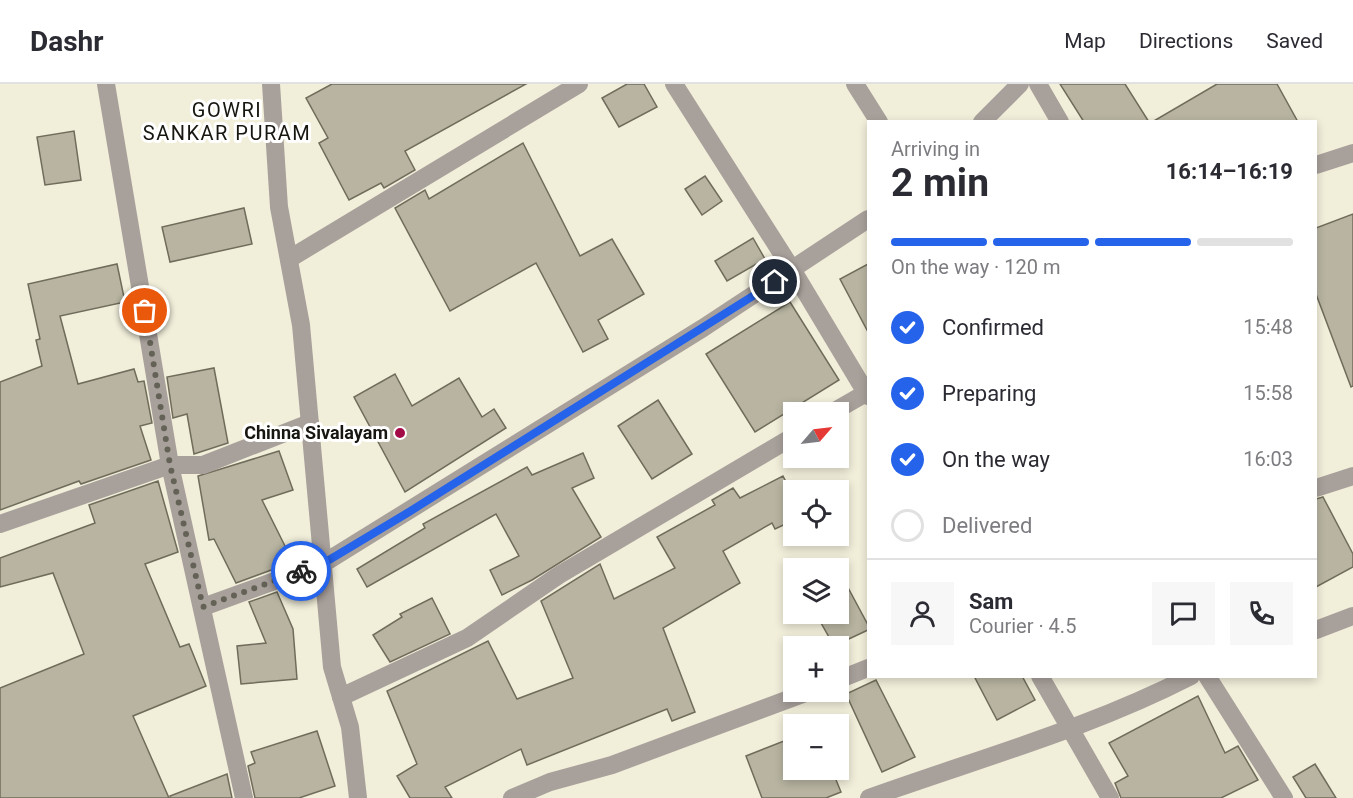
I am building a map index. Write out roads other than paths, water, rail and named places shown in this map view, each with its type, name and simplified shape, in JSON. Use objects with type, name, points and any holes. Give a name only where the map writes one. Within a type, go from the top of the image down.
[{"type":"street","points":[[106,84],[170,465],[244,798]]},
{"type":"street","points":[[271,84],[279,207],[301,325],[332,667],[350,727],[358,798]]},
{"type":"street","points":[[289,259],[579,84]]},
{"type":"street","points":[[674,84],[793,271],[867,395],[849,404]]},
{"type":"street","points":[[855,84],[878,120]]},
{"type":"street","points":[[984,120],[1020,84]]},
{"type":"street","points":[[1038,84],[1059,120]]},
{"type":"street","points":[[1317,165],[1353,153]]},
{"type":"street","points":[[203,607],[324,563],[793,271],[867,220]]},
{"type":"street","points":[[0,524],[170,465],[203,465],[310,423]]},
{"type":"street","points":[[341,697],[393,675],[466,638],[549,581],[783,443]]},
{"type":"street","points":[[1317,488],[1353,476]]},
{"type":"street","points":[[1317,630],[1353,616]]},
{"type":"street","points":[[849,676],[867,668]]},
{"type":"street","points":[[1041,678],[1110,798]]},
{"type":"street","points":[[869,798],[1070,728],[1152,696],[1187,678]]},
{"type":"street","points":[[1208,678],[1284,798]]},
{"type":"street","points":[[512,798],[550,782],[612,765],[783,701]]},
{"type":"place","name":"Chinna Sivalayam","points":[[400,433]]},
{"type":"district","name":"GOWRI SANKAR PURAM","points":[[227,122]]}]
